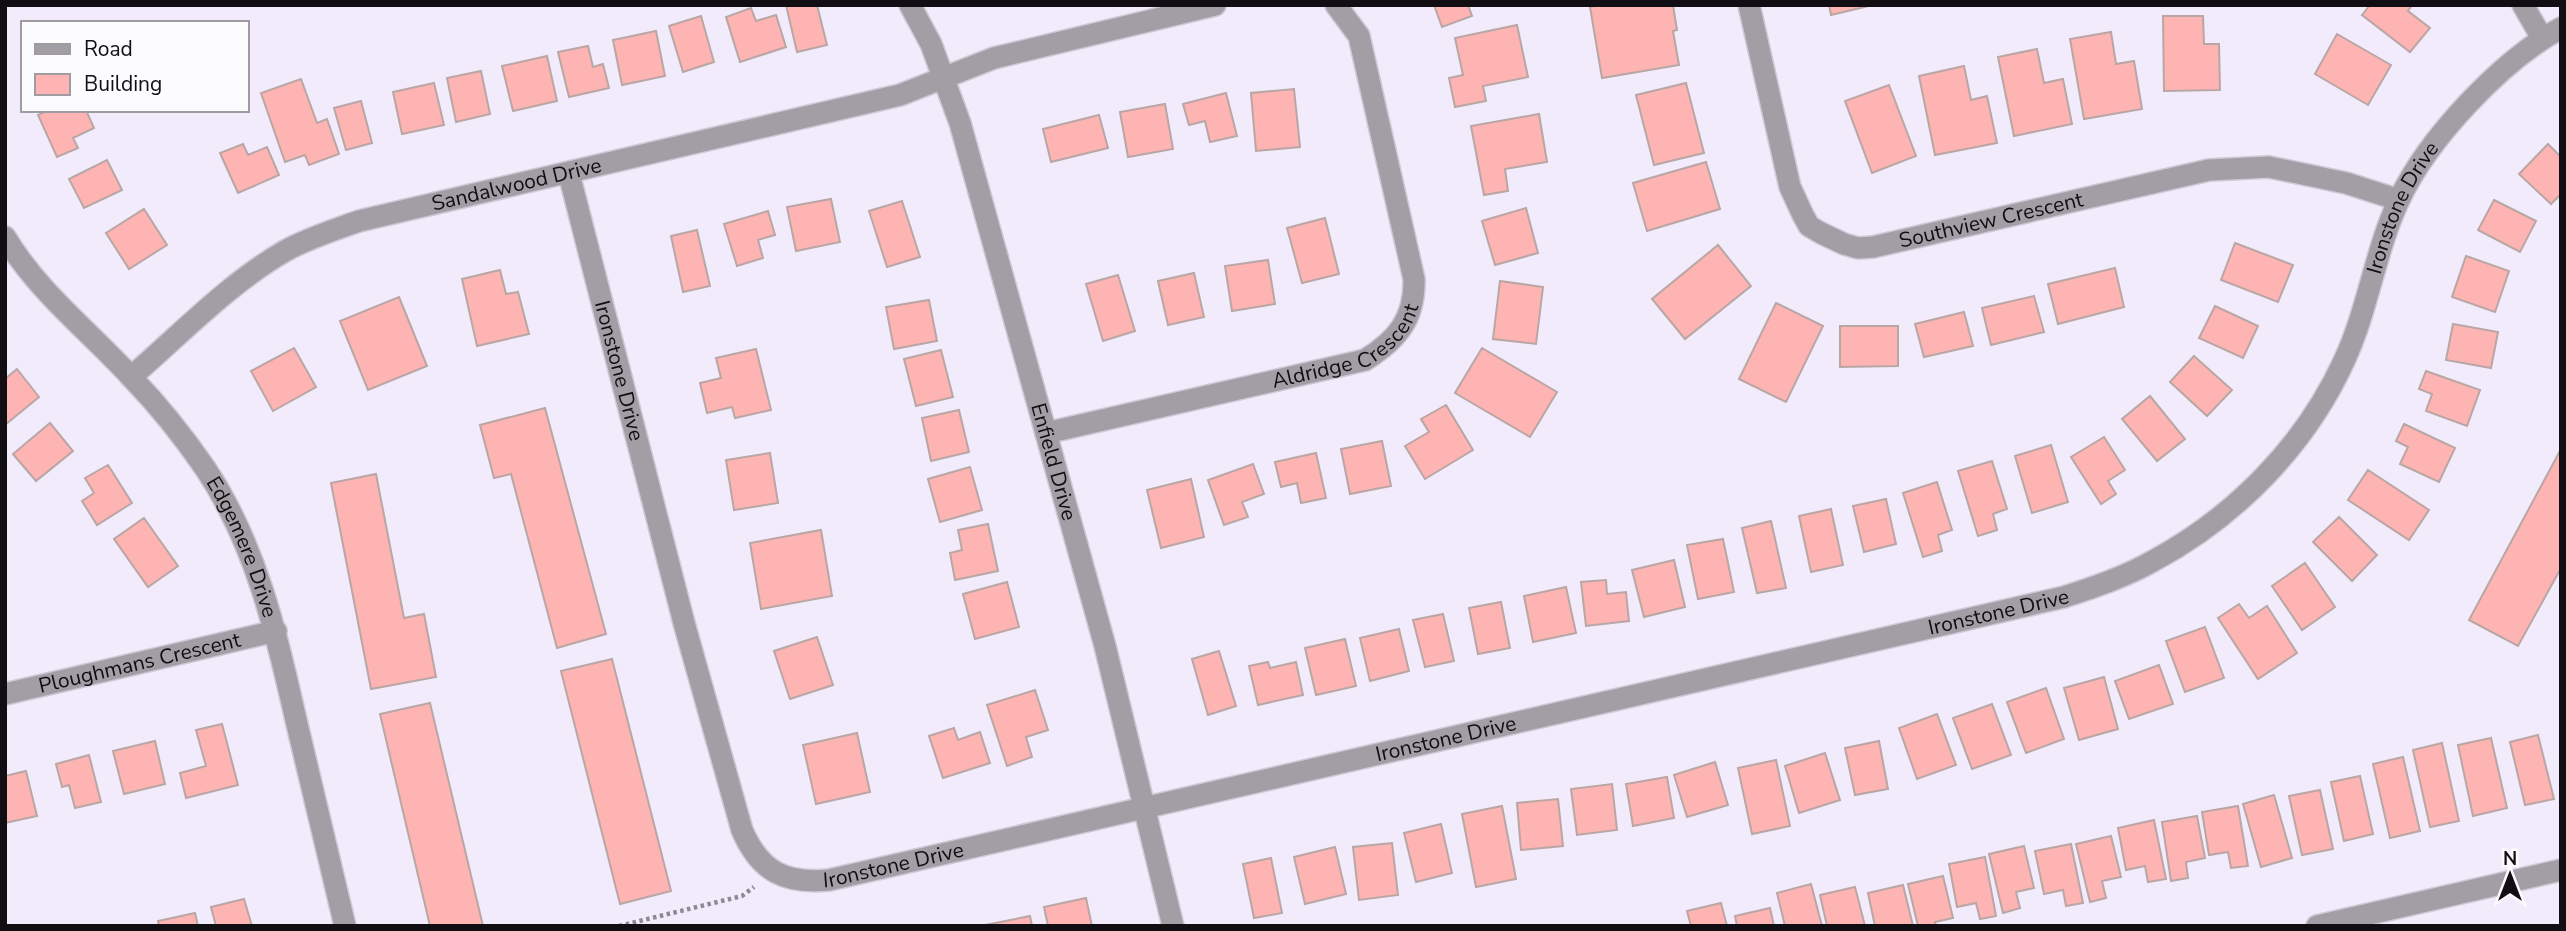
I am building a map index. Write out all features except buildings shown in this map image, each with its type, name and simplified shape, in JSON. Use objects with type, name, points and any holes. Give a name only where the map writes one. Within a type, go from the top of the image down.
[{"type":"street","name":"Enfield Drive","points":[[910,5],[927,35],[960,123],[1146,807],[1173,926]]},
{"type":"street","points":[[944,78],[994,58],[1215,5]]},
{"type":"street","name":"Aldridge Crescent","points":[[1046,433],[1365,359],[1384,348],[1400,331],[1415,298],[1414,279],[1359,36],[1336,5]]},
{"type":"street","name":"Southview Crescent","points":[[1749,5],[1790,187],[1809,226],[1844,244],[1873,247],[2181,175],[2234,168],[2269,167],[2399,200]]},
{"type":"street","points":[[2523,5],[2542,38]]},
{"type":"street","name":"Ironstone Drive","points":[[569,174],[684,623],[742,830],[750,849],[763,864],[783,877],[805,882],[829,880],[2064,597],[2153,562],[2236,505],[2298,438],[2325,398],[2345,359],[2399,200],[2438,139],[2492,79],[2542,38],[2561,28]]},
{"type":"street","name":"Sandalwood Drive","points":[[131,377],[224,294],[285,251],[318,235],[407,209],[569,174],[901,95],[944,78]]},
{"type":"street","name":"Edgemere Drive","points":[[5,237],[47,292],[131,377],[171,422],[224,498],[249,548],[276,631],[345,926]]},
{"type":"street","name":"Ploughmans Crescent","points":[[5,694],[276,631]]},
{"type":"street","points":[[2317,926],[2366,920],[2561,870]]},
{"type":"path","points":[[619,926],[742,896],[775,872]]}]
